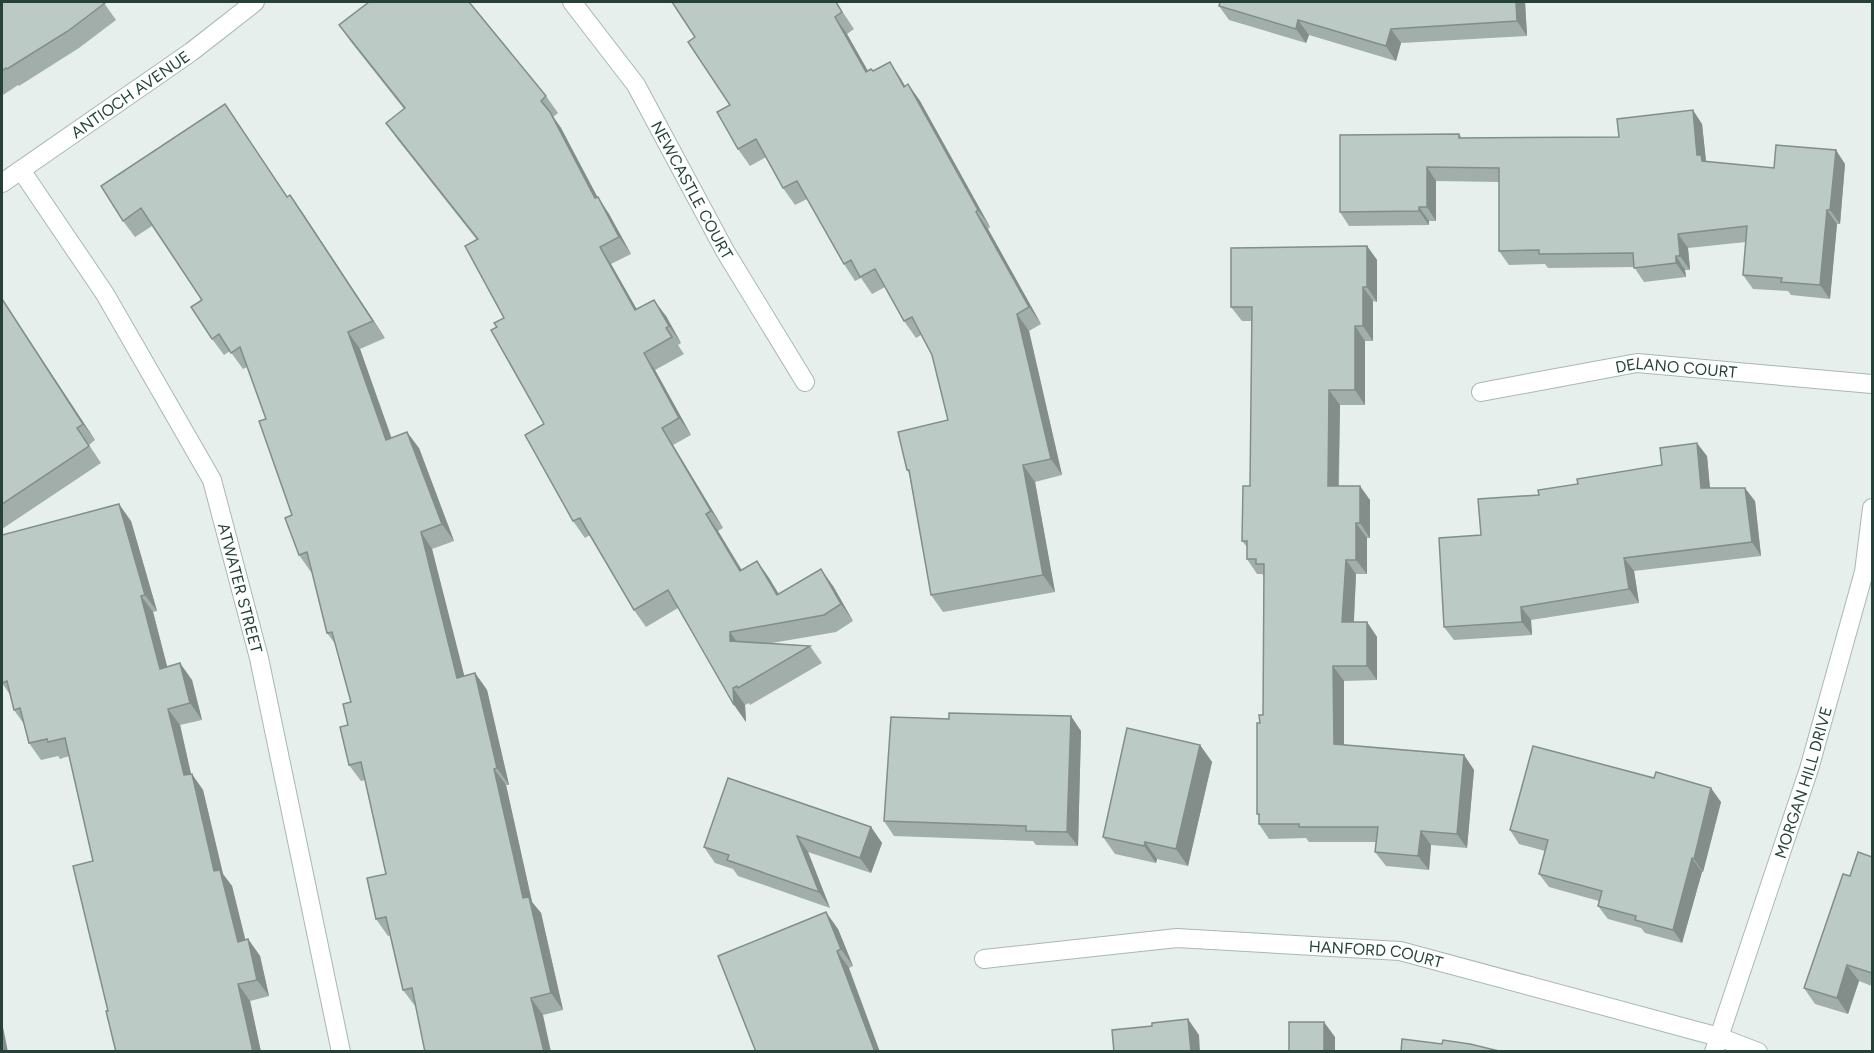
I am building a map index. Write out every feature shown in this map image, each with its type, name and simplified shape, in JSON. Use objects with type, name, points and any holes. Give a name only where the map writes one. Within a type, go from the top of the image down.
[{"type":"street","name":"ANTIOCH AVENUE","points":[[2,183],[191,52],[255,2]]},
{"type":"street","name":"NEWCASTLE COURT","points":[[572,2],[636,85],[725,252],[805,382]]},
{"type":"street","name":"ATWATER STREET","points":[[21,170],[105,294],[212,480],[259,658],[341,1052]]},
{"type":"street","name":"DELANO COURT","points":[[1481,392],[1637,363],[1872,384]]},
{"type":"street","name":"MORGAN HILL DRIVE","points":[[1716,1044],[1809,769],[1864,572],[1872,508]]},
{"type":"street","name":"HANFORD COURT","points":[[984,959],[1177,938],[1401,951],[1716,1044],[1758,1052]]},
{"type":"building","points":[[2,2],[105,3],[68,31],[2,71]]},
{"type":"building","points":[[369,2],[469,2],[546,96],[541,101],[550,112],[595,198],[598,197],[619,237],[600,247],[635,310],[654,300],[669,326],[666,328],[672,337],[644,353],[679,418],[662,428],[711,511],[706,514],[740,571],[757,561],[777,595],[821,569],[841,604],[824,615],[730,632],[730,641],[810,646],[738,688],[737,686],[733,688],[734,705],[668,590],[634,610],[580,518],[573,521],[525,435],[544,424],[491,330],[497,327],[494,323],[504,318],[465,246],[478,239],[386,123],[405,108],[339,25]]},
{"type":"building","points":[[672,2],[836,2],[842,12],[835,17],[866,72],[890,62],[904,87],[908,84],[1029,307],[1017,314],[1051,459],[1023,465],[1043,575],[931,595],[909,470],[907,470],[898,432],[948,420],[932,355],[912,317],[904,321],[875,269],[860,277],[851,260],[844,264],[797,181],[783,188],[756,139],[738,149],[717,112],[730,105],[688,42],[695,37]]},
{"type":"building","points":[[1220,2],[1516,2],[1517,21],[1391,29],[1386,46],[1298,20],[1296,29],[1219,6]]},
{"type":"building","points":[[225,104],[287,197],[290,195],[373,321],[348,332],[386,440],[407,432],[442,524],[421,532],[457,678],[475,673],[523,898],[529,897],[551,993],[531,998],[544,1052],[425,1052],[412,988],[403,990],[386,917],[376,919],[367,878],[386,874],[361,762],[349,765],[340,727],[348,725],[343,704],[351,702],[332,632],[327,633],[307,552],[299,555],[285,518],[292,515],[259,421],[266,419],[240,347],[231,353],[219,334],[212,339],[191,307],[202,300],[141,208],[123,221],[101,186]]},
{"type":"building","points":[[1693,110],[1697,155],[1701,155],[1702,161],[1774,168],[1776,145],[1836,150],[1830,210],[1827,210],[1820,285],[1781,282],[1782,278],[1743,275],[1747,226],[1678,234],[1680,256],[1676,256],[1676,263],[1634,268],[1633,253],[1539,254],[1539,250],[1499,251],[1499,168],[1427,167],[1427,207],[1419,207],[1419,211],[1340,212],[1340,135],[1459,134],[1459,138],[1619,137],[1617,119]]},
{"type":"building","points":[[1367,246],[1367,287],[1363,287],[1363,326],[1355,326],[1355,390],[1329,390],[1328,486],[1360,486],[1360,523],[1356,523],[1356,560],[1346,560],[1342,622],[1367,622],[1367,666],[1333,666],[1334,744],[1464,755],[1457,834],[1421,831],[1418,856],[1375,852],[1378,827],[1299,827],[1299,824],[1259,824],[1259,814],[1257,814],[1257,723],[1260,723],[1259,715],[1263,715],[1264,564],[1256,564],[1256,559],[1247,559],[1247,541],[1242,541],[1243,486],[1250,486],[1252,307],[1231,307],[1231,248]]},
{"type":"building","points":[[2,299],[83,424],[77,428],[89,446],[2,504]]},
{"type":"building","points":[[1697,443],[1701,488],[1745,488],[1752,542],[1624,558],[1629,589],[1521,607],[1522,622],[1444,627],[1439,538],[1481,535],[1478,499],[1539,495],[1538,490],[1578,484],[1577,479],[1662,465],[1660,448]]},
{"type":"building","points":[[119,504],[145,595],[141,596],[160,669],[180,663],[190,703],[168,709],[184,775],[192,774],[214,871],[220,870],[238,942],[248,939],[257,980],[238,984],[253,1052],[116,1052],[73,866],[93,861],[65,738],[29,743],[20,708],[14,710],[7,681],[2,683],[2,535]]},
{"type":"building","points":[[949,713],[1071,716],[1067,832],[1026,831],[1026,826],[884,821],[891,717],[949,719]]},
{"type":"building","points":[[1127,728],[1200,745],[1176,849],[1145,842],[1144,846],[1103,837]]},
{"type":"building","points":[[1533,746],[1654,778],[1656,772],[1711,788],[1694,859],[1692,858],[1673,930],[1635,920],[1636,916],[1598,906],[1602,891],[1539,874],[1548,840],[1510,830]]},
{"type":"building","points":[[728,778],[871,827],[860,858],[797,836],[819,892],[727,860],[729,855],[704,847]]},
{"type":"building","points":[[1858,852],[1872,857],[1872,973],[1847,965],[1837,998],[1804,988],[1843,874],[1850,876]]},
{"type":"building","points":[[826,912],[841,949],[837,951],[875,1052],[756,1052],[718,956]]},
{"type":"building","points":[[1188,1019],[1191,1052],[1114,1052],[1112,1030]]},
{"type":"building","points":[[1289,1022],[1324,1022],[1324,1052],[1289,1052]]},
{"type":"building","points":[[1402,1039],[1442,1044],[1443,1040],[1503,1052],[1401,1052]]}]
